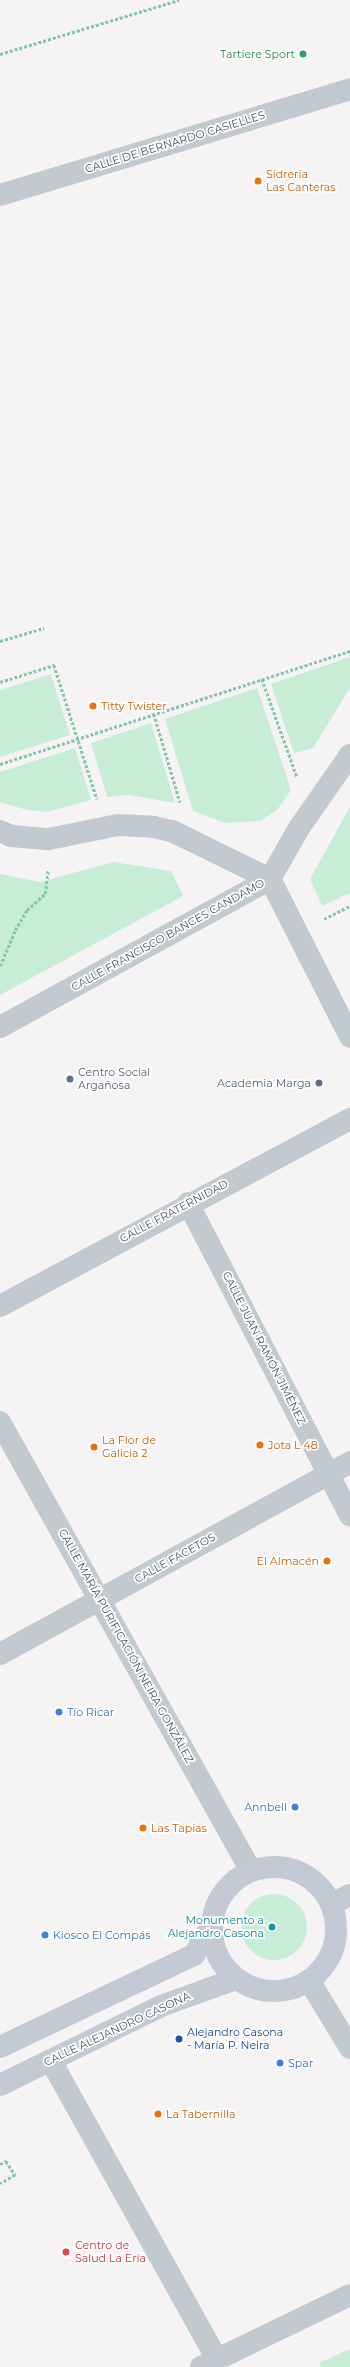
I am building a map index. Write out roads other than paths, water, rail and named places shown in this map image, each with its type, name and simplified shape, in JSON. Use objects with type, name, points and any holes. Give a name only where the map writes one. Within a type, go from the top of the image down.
[{"type":"main road","points":[[0,2048],[194,1955],[211,1926],[216,1905],[229,1886],[251,1871],[282,1867],[313,1880],[341,1900],[337,1930],[330,1958],[310,1982],[280,1992],[255,1989],[236,1979],[218,1957],[211,1926]]},
{"type":"main road","name":"CALLE ALEJANDRO CASONA","points":[[0,2085],[161,2006],[236,1979]]},
{"type":"street","name":"CALLE DE BERNARDO CASIELLES","points":[[0,195],[350,89]]},
{"type":"street","name":"CALLE FRANCISCO BANCES CANDAMO","points":[[0,1027],[270,880],[309,813],[350,755]]},
{"type":"street","points":[[0,831],[12,836],[49,839],[105,827],[153,827],[172,831],[270,880],[350,1037]]},
{"type":"street","name":"CALLE FRATERNIDAD","points":[[0,1306],[188,1203],[350,1119]]},
{"type":"street","name":"CALLE JUAN RAMÓN JIMÉNEZ","points":[[188,1203],[350,1516]]},
{"type":"street","name":"CALLE MARÍA PURIFICACIÓN NEIRA GONZÁLEZ","points":[[0,1422],[251,1871]]},
{"type":"street","name":"CALLE FACETOS","points":[[0,1654],[350,1462]]},
{"type":"street","points":[[310,1982],[350,2048]]},
{"type":"street","points":[[51,2060],[209,2363],[350,2295]]},
{"type":"place","name":"Tartiere Sport","points":[[303,54]]},
{"type":"place","name":"Sidrería Las Canteras","points":[[258,181]]},
{"type":"place","name":"Titty Twister","points":[[93,706]]},
{"type":"place","name":"Centro Social Argañosa","points":[[70,1079]]},
{"type":"place","name":"Academia Marga","points":[[319,1083]]},
{"type":"place","name":"Jota L 48","points":[[260,1445]]},
{"type":"place","name":"La Flor de Galicia 2","points":[[94,1447]]},
{"type":"place","name":"El Almacén","points":[[327,1561]]},
{"type":"place","name":"Tío Ricar","points":[[59,1712]]},
{"type":"place","name":"Annbell","points":[[295,1807]]},
{"type":"place","name":"Las Tapias","points":[[143,1828]]},
{"type":"place","name":"Monumento a Alejandro Casona","points":[[272,1927]]},
{"type":"place","name":"Kiosco El Compás","points":[[45,1935]]},
{"type":"place","name":"Alejandro Casona - María P. Neira","points":[[179,2039]]},
{"type":"place","name":"Spar","points":[[280,2063]]},
{"type":"place","name":"La Tabernilla","points":[[158,2114]]},
{"type":"place","name":"Centro de Salud La Ería","points":[[66,2252]]}]
